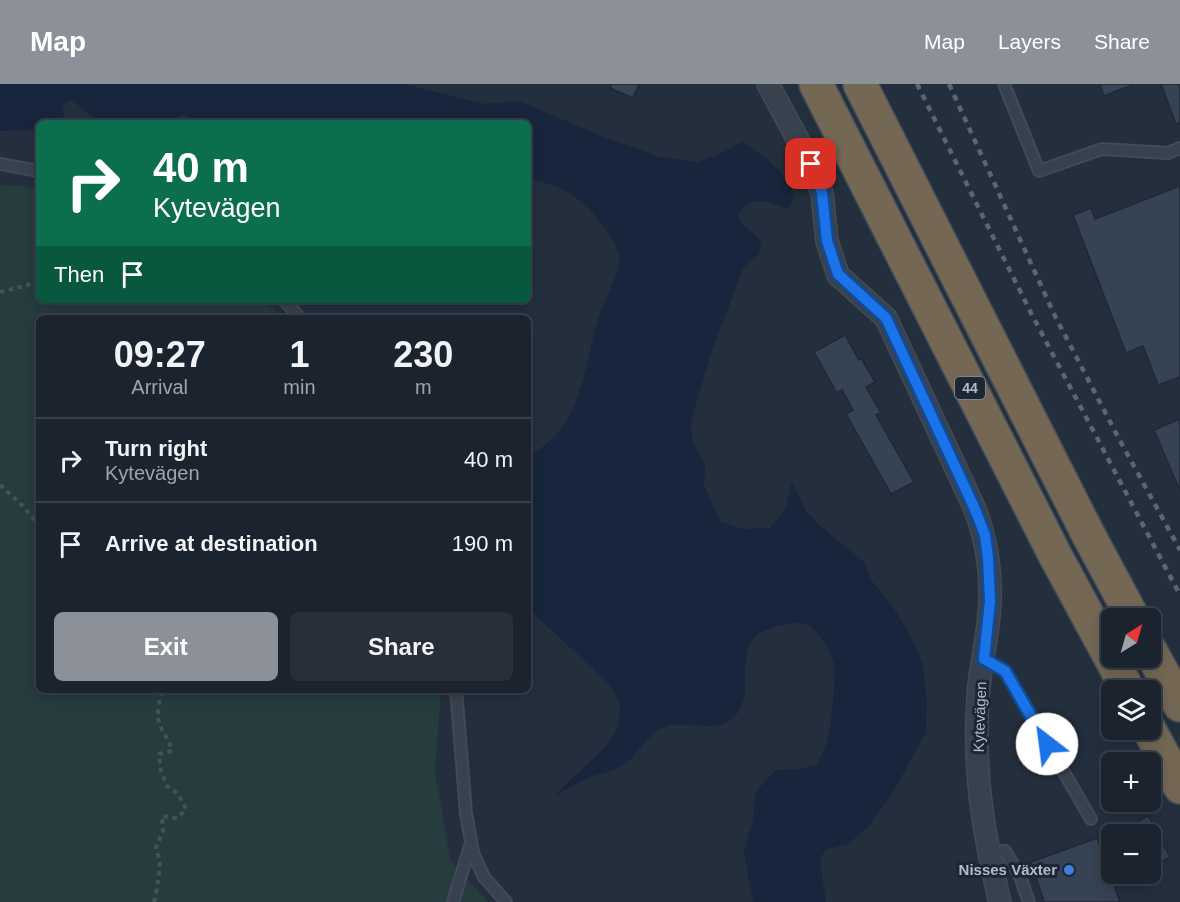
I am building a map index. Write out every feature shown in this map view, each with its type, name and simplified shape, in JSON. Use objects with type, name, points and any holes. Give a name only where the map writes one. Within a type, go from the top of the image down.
[{"type":"highway","name":"44","points":[[816,84],[1055,555],[1123,680]]},
{"type":"highway","name":"44","points":[[860,84],[1128,608]]},
{"type":"highway","points":[[1160,668],[1180,705]]},
{"type":"highway","points":[[1155,740],[1180,787]]},
{"type":"street","name":"Kytevägen","points":[[768,84],[815,173],[822,193],[827,241],[838,274],[886,318],[985,535],[990,601],[978,696],[979,801],[1000,902]]},
{"type":"lane","points":[[1004,84],[1039,171],[1102,149],[1168,153],[1180,148]]},
{"type":"lane","points":[[0,164],[36,170]]},
{"type":"lane","points":[[287,303],[297,315]]},
{"type":"lane","points":[[984,659],[1005,671],[1091,819]]},
{"type":"lane","points":[[456,693],[466,813],[473,853],[484,877],[507,902]]},
{"type":"lane","points":[[453,902],[471,843]]},
{"type":"lane","points":[[988,853],[1005,851],[1019,874],[1029,902]]},
{"type":"path","points":[[0,292],[28,285],[36,280]]},
{"type":"path","points":[[0,485],[22,505],[36,524]]},
{"type":"path","points":[[154,902],[160,863],[156,847],[163,832],[162,816],[177,818],[186,809],[178,794],[167,786],[161,771],[159,754],[172,751],[158,715],[160,693]]},
{"type":"green space","points":[[0,185],[36,189],[36,303],[267,303],[279,315],[36,315],[36,693],[441,693],[435,771],[450,860],[488,902],[0,902]]},
{"type":"water","points":[[0,84],[403,84],[485,104],[519,101],[604,137],[660,157],[697,162],[720,154],[742,141],[784,175],[793,191],[792,204],[788,209],[761,201],[749,203],[738,213],[740,222],[761,241],[759,254],[743,268],[711,353],[691,421],[692,442],[705,463],[704,485],[721,522],[742,529],[770,528],[785,509],[792,482],[806,511],[820,526],[864,562],[871,580],[893,607],[910,635],[922,663],[927,700],[926,732],[892,794],[868,827],[848,844],[825,850],[820,860],[826,902],[753,902],[744,852],[753,819],[756,791],[776,770],[799,769],[816,765],[826,744],[831,720],[835,666],[821,638],[805,624],[793,623],[778,626],[763,631],[754,638],[746,658],[743,700],[732,719],[725,723],[708,726],[682,724],[665,727],[652,735],[622,766],[588,778],[555,795],[608,744],[619,725],[620,703],[608,683],[531,611],[531,454],[548,443],[562,427],[573,409],[596,327],[617,273],[619,254],[611,238],[585,205],[561,189],[531,179],[531,120],[196,120],[183,115],[168,120],[97,120],[72,101],[63,104],[64,115],[60,120],[36,120],[36,130],[0,131]]},
{"type":"building","points":[[611,84],[639,84],[633,98],[610,88]]},
{"type":"building","points":[[1100,84],[1135,84],[1104,96]]},
{"type":"building","points":[[1161,84],[1180,84],[1180,123],[1176,124]]},
{"type":"building","points":[[1180,186],[1180,377],[1158,385],[1143,346],[1126,353],[1073,215],[1091,208],[1095,219]]},
{"type":"building","points":[[845,335],[875,382],[866,387],[881,413],[876,415],[914,482],[891,494],[846,414],[853,410],[842,390],[837,393],[814,352]]},
{"type":"building","points":[[1180,419],[1180,491],[1154,430]]},
{"type":"building","points":[[1148,816],[1152,824],[1133,824]]},
{"type":"building","points":[[1097,838],[1101,849],[1101,884],[1114,884],[1120,902],[1044,902],[1031,862]]},
{"type":"building","points":[[1161,840],[1170,857],[1161,862]]},
{"type":"railway","points":[[917,84],[1031,313],[1180,595]]},
{"type":"railway","points":[[949,84],[1055,316],[1180,550]]},
{"type":"place","name":"Nisses Växter","points":[[1069,870]]},
{"type":"route","points":[[811,164],[822,193],[827,241],[838,274],[886,318],[985,535],[990,601],[984,659],[1005,671],[1047,744]]}]
